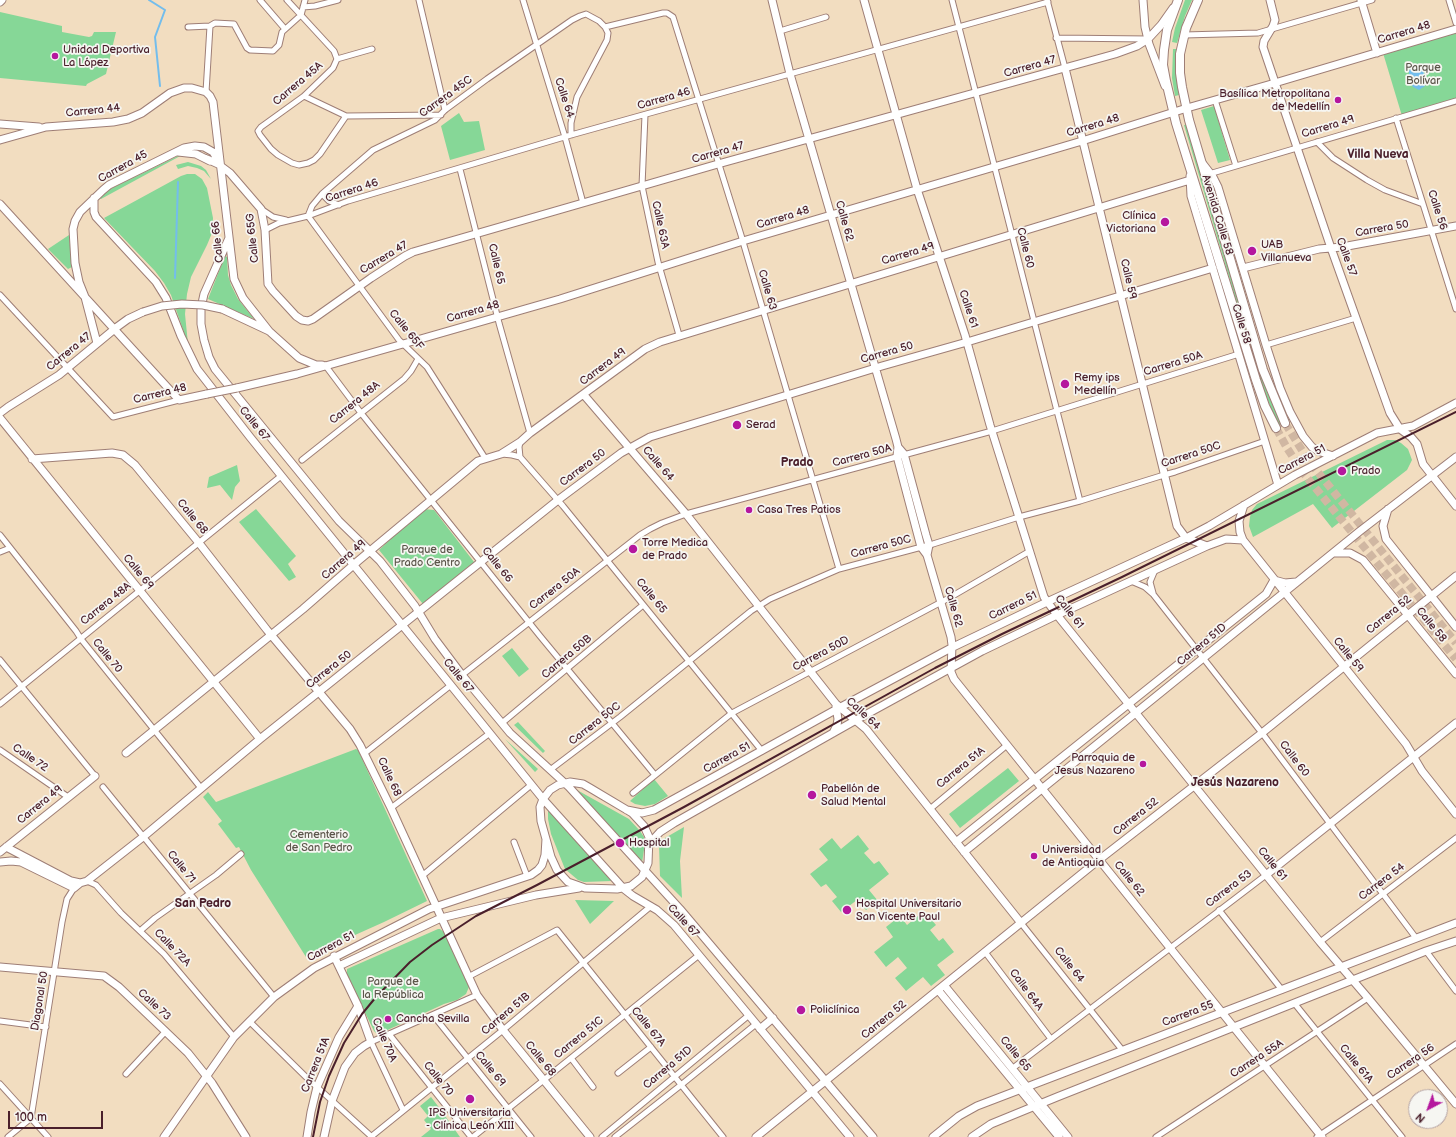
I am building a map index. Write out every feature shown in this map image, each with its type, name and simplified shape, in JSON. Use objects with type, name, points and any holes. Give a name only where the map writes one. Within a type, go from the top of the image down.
[{"type":"main road","name":"Calle 62","points":[[772,0],[790,74],[898,447],[897,456],[921,547],[927,555],[952,641],[951,672],[957,684],[1170,947],[1320,1136]]},
{"type":"main road","name":"Calle 61","points":[[864,0],[917,189],[967,342],[992,431],[1043,595],[1047,602],[1320,942],[1456,1104]]},
{"type":"main road","points":[[1143,0],[1148,39],[1170,102]]},
{"type":"main road","name":"Avenida Calle 58","points":[[1198,0],[1184,35],[1180,54],[1180,73],[1189,120],[1203,164],[1208,174],[1263,370],[1285,423]]},
{"type":"main road","name":"Calle 57","points":[[1270,0],[1275,20],[1264,41],[1263,47],[1331,248],[1390,413],[1400,429],[1411,437],[1417,444],[1423,464],[1456,506]]},
{"type":"main road","name":"Carrera 47","points":[[308,321],[405,256],[429,247],[718,164],[1114,54],[1137,46],[1148,39],[1162,25],[1177,2]]},
{"type":"main road","name":"Avenida Calle 58","points":[[1177,2],[1167,30],[1164,50],[1164,72],[1170,102],[1256,380],[1276,428]]},
{"type":"main road","points":[[1361,2],[1377,53]]},
{"type":"main road","name":"Carrera 48","points":[[179,400],[297,374],[497,317],[743,241],[1456,29]]},
{"type":"main road","name":"Calle 59","points":[[1065,68],[1177,526],[1186,538]]},
{"type":"main road","name":"Carrera 44","points":[[0,140],[46,128],[113,122],[128,118],[142,113],[176,90],[192,88],[206,92]]},
{"type":"main road","name":"Calle 66","points":[[206,92],[213,102],[232,274],[236,286],[247,303],[269,331]]},
{"type":"main road","points":[[0,124],[46,128]]},
{"type":"main road","points":[[208,148],[214,146],[218,140]]},
{"type":"main road","name":"Carrera 45","points":[[86,297],[77,272],[73,242],[73,229],[80,212],[109,185],[187,147],[195,146],[208,148]]},
{"type":"main road","points":[[208,148],[213,152],[221,165]]},
{"type":"main road","points":[[178,152],[188,152],[207,159],[214,165],[222,179]]},
{"type":"main road","name":"Calle 65G","points":[[207,159],[221,165],[261,209],[265,230],[268,284],[296,316],[302,320],[308,321]]},
{"type":"main road","name":"Calle 58","points":[[1190,168],[1192,196],[1278,485]]},
{"type":"main road","name":"Calle 58","points":[[1208,174],[1218,187],[1284,400],[1308,443],[1318,451],[1333,456]]},
{"type":"main road","name":"Carrera 49","points":[[126,752],[272,635],[478,461],[501,454],[520,442],[530,433],[645,349],[660,342],[762,310],[1190,180]]},
{"type":"main road","name":"Calle 67","points":[[94,198],[94,212],[96,217],[146,271],[161,290],[190,357],[201,376],[281,476],[543,799],[624,889],[651,906],[669,920],[850,1137]]},
{"type":"main road","points":[[0,204],[179,400]]},
{"type":"main road","name":"Carrera 50","points":[[1243,268],[1319,249],[1342,247],[1456,226]]},
{"type":"main road","name":"Calle 67","points":[[228,238],[209,283],[201,308],[201,324],[211,363],[339,522],[380,561],[419,612],[435,640],[502,723],[517,740],[564,783],[699,930],[873,1137]]},
{"type":"main road","name":"Carrera 50","points":[[74,888],[143,837],[260,739],[403,626],[558,500],[614,458],[650,437],[875,368],[1213,268]]},
{"type":"main road","points":[[86,297],[97,343]]},
{"type":"main road","name":"Carrera 47","points":[[0,413],[68,368],[128,319],[162,306],[182,304],[203,305],[222,310],[269,331]]},
{"type":"main road","points":[[269,331],[299,358],[311,363],[325,365]]},
{"type":"main road","points":[[292,353],[302,366],[297,374]]},
{"type":"main road","name":"Calle 64","points":[[584,395],[686,514],[838,707],[866,729],[1021,923]]},
{"type":"main road","name":"Carrera 51","points":[[627,810],[642,813],[654,810],[762,751],[838,707],[952,648],[1047,602],[1186,538],[1278,485],[1377,433],[1414,425],[1456,403]]},
{"type":"main road","name":"Calle 69","points":[[0,418],[260,739]]},
{"type":"main road","name":"Calle 62","points":[[898,447],[904,454],[929,545],[927,555]]},
{"type":"main road","name":"Calle 68","points":[[32,459],[112,453],[123,455],[135,465],[350,729],[365,753],[477,995],[503,1030],[590,1137]]},
{"type":"main road","name":"Carrera 51D","points":[[964,852],[1284,592],[1456,457]]},
{"type":"main road","name":"Calle 59","points":[[1244,505],[1239,521],[1240,532],[1243,540],[1406,744],[1422,772],[1456,814]]},
{"type":"main road","name":"Calle 58","points":[[1388,509],[1383,526],[1386,539],[1456,627]]},
{"type":"main road","points":[[1186,538],[1207,546]]},
{"type":"main road","points":[[650,844],[656,835],[668,826],[832,733],[951,668],[1057,614],[1207,546],[1226,539],[1243,540]]},
{"type":"main road","name":"Calle 58","points":[[1333,553],[1350,553],[1363,560],[1456,674]]},
{"type":"main road","name":"Carrera 52","points":[[756,1137],[1099,860],[1262,733],[1456,576]]},
{"type":"main road","points":[[1274,580],[1285,583],[1297,582]]},
{"type":"main road","name":"Carrera 51D","points":[[956,842],[1266,594],[1274,580]]},
{"type":"main road","points":[[832,733],[837,725],[838,707]]},
{"type":"main road","name":"Carrera 53","points":[[1266,875],[1456,723]]},
{"type":"main road","name":"Carrera 49","points":[[3,850],[95,776]]},
{"type":"main road","points":[[570,782],[583,784],[636,817],[648,833],[650,844],[648,863],[645,871],[637,882],[631,886],[624,889],[585,888],[572,884],[561,875],[554,863],[539,811],[543,799],[552,789],[564,783],[570,782]]},
{"type":"main road","name":"Carrera 51","points":[[164,1137],[234,1037],[274,997],[314,968],[334,956],[436,906],[534,873],[542,865],[545,855],[546,839]]},
{"type":"main road","name":"Calle 72A","points":[[3,850],[71,881],[83,882]]},
{"type":"main road","points":[[0,862],[21,862],[74,888]]},
{"type":"main road","name":"Carrera 51","points":[[339,966],[441,918],[536,895],[585,888]]},
{"type":"main road","name":"Carrera 55","points":[[933,1137],[971,1108],[1456,923]]},
{"type":"main road","points":[[972,1137],[991,1124],[1426,951],[1456,941]]},
{"type":"main road","name":"Calle 70A","points":[[334,956],[358,1006],[371,1042]]},
{"type":"main road","name":"Calle 73","points":[[0,967],[104,976],[119,987],[188,1053],[207,1076],[246,1137]]},
{"type":"main road","name":"Calle 65","points":[[941,988],[1013,1068],[1028,1087],[1059,1137]]},
{"type":"main road","name":"Calle 65","points":[[941,988],[1020,1089],[1038,1105],[1068,1137]]},
{"type":"main road","name":"Carrera 51A","points":[[307,1137],[317,1087],[336,1043],[358,1006]]},
{"type":"main road","points":[[758,1026],[773,1018]]},
{"type":"main road","points":[[324,1137],[332,1101],[342,1074],[350,1059],[359,1049],[371,1042]]},
{"type":"street","points":[[260,0],[286,29]]},
{"type":"street","points":[[286,0],[334,51],[337,59]]},
{"type":"street","points":[[188,27],[210,26],[216,23],[234,24],[246,47],[250,50],[273,51],[276,50],[282,32],[301,15],[306,0]]},
{"type":"street","points":[[303,7],[315,6],[338,0]]},
{"type":"street","points":[[419,0],[445,110]]},
{"type":"street","name":"Calle 64","points":[[523,0],[565,137],[583,203]]},
{"type":"street","name":"Calle 60","points":[[952,0],[1080,501]]},
{"type":"street","points":[[1184,35],[1251,34],[1270,30],[1372,0]]},
{"type":"street","points":[[1448,0],[1456,23]]},
{"type":"street","name":"Carrera 46","points":[[265,230],[279,223],[308,216],[339,205],[571,135],[1047,1]]},
{"type":"street","name":"Calle 59","points":[[1047,1],[1065,68]]},
{"type":"street","name":"Calle 63","points":[[605,27],[667,12],[672,17],[743,241],[839,569]]},
{"type":"street","name":"Carrera 45C","points":[[308,216],[312,206],[322,194],[373,150],[426,125],[536,45],[580,16],[586,14],[593,17],[605,27]]},
{"type":"street","points":[[780,31],[826,17]]},
{"type":"street","name":"Calle 66","points":[[206,92],[210,26]]},
{"type":"street","points":[[571,135],[571,123],[577,97],[607,40],[608,33],[605,27]]},
{"type":"street","name":"Carrera 47","points":[[1056,38],[1148,39]]},
{"type":"street","name":"Carrera 45A","points":[[346,116],[329,142],[314,160],[308,163],[292,163],[278,155],[271,149],[258,131],[261,126],[304,96],[333,68],[337,59],[372,49]]},
{"type":"street","points":[[304,96],[346,116],[441,115]]},
{"type":"street","points":[[1215,100],[1236,166]]},
{"type":"street","name":"Carrera 49","points":[[1208,174],[1456,101]]},
{"type":"street","name":"Calle 63A","points":[[645,115],[642,186],[659,267],[680,336]]},
{"type":"street","name":"Calle 56","points":[[1396,118],[1456,309]]},
{"type":"street","points":[[1317,142],[1333,158],[1367,180],[1404,198],[1423,204]]},
{"type":"street","name":"Calle 65","points":[[460,168],[497,317],[530,433]]},
{"type":"street","points":[[322,194],[329,201],[339,205]]},
{"type":"street","points":[[261,209],[273,217],[287,221]]},
{"type":"street","name":"Calle 65F","points":[[308,216],[403,344],[427,368],[485,458]]},
{"type":"street","points":[[0,294],[68,368]]},
{"type":"street","points":[[1266,345],[1356,318]]},
{"type":"street","name":"Carrera 50A","points":[[462,675],[650,529],[686,514],[992,431],[1239,354]]},
{"type":"street","name":"Carrera 48A","points":[[302,460],[408,375],[418,359]]},
{"type":"street","name":"Calle 66","points":[[325,365],[361,413],[529,623],[655,775]]},
{"type":"street","name":"Carrera 48","points":[[68,368],[114,417],[179,400]]},
{"type":"street","name":"Carrera 50C","points":[[550,770],[612,723],[759,605],[839,569],[929,545],[1019,517],[1080,501],[1164,474],[1175,472],[1265,441]]},
{"type":"street","points":[[501,454],[520,457],[520,442]]},
{"type":"street","name":"Calle 65","points":[[520,457],[558,500],[762,751]]},
{"type":"street","name":"Carrera 48A","points":[[0,704],[281,476]]},
{"type":"street","name":"Calle 70","points":[[0,535],[81,639],[201,788]]},
{"type":"street","points":[[0,552],[10,548]]},
{"type":"street","name":"Carrera 50D","points":[[633,793],[732,714],[941,602],[1030,551]]},
{"type":"street","points":[[1153,594],[1150,585],[1155,570]]},
{"type":"street","name":"Calle 60","points":[[1131,581],[1145,587],[1153,594],[1262,733],[1416,938]]},
{"type":"street","name":"Carrera 50B","points":[[502,723],[643,605]]},
{"type":"street","points":[[0,660],[95,776]]},
{"type":"street","points":[[365,753],[451,685]]},
{"type":"street","points":[[391,808],[490,733]]},
{"type":"street","name":"Carrera 51A","points":[[930,809],[1007,745]]},
{"type":"street","name":"Calle 72","points":[[0,750],[68,797]]},
{"type":"street","points":[[422,876],[532,785]]},
{"type":"street","name":"Calle 71","points":[[103,787],[274,997]]},
{"type":"street","name":"Carrera 54","points":[[1320,942],[1456,838]]},
{"type":"street","points":[[514,842],[527,876]]},
{"type":"street","points":[[140,931],[241,854]]},
{"type":"street","name":"Carrera 53","points":[[1013,1068],[1266,875]]},
{"type":"street","name":"Calle 72A","points":[[83,882],[96,886],[164,954],[234,1037]]},
{"type":"street","name":"Diagonal 50","points":[[31,1118],[62,922],[66,903],[74,888]]},
{"type":"street","name":"Carrera 51B","points":[[372,1137],[651,906]]},
{"type":"street","points":[[1219,910],[1282,990]]},
{"type":"street","name":"Calle 64","points":[[1021,923],[1123,1051]]},
{"type":"street","name":"Calle 67A","points":[[468,977],[557,930],[723,1137]]},
{"type":"street","points":[[1426,951],[1456,991]]},
{"type":"street","name":"Calle 64A","points":[[985,952],[1051,1039]]},
{"type":"street","name":"Carrera 51C","points":[[472,1137],[699,955]]},
{"type":"street","points":[[371,1042],[477,995]]},
{"type":"street","name":"Carrera 55A","points":[[1156,1137],[1368,998]]},
{"type":"street","name":"Calle 61A","points":[[1295,1004],[1402,1137]]},
{"type":"street","name":"Calle 69","points":[[433,1015],[531,1137]]},
{"type":"street","name":"Carrera 51D","points":[[602,1137],[749,1015]]},
{"type":"street","points":[[0,1021],[46,1028]]},
{"type":"street","points":[[250,1021],[317,1087],[372,1137]]},
{"type":"street","name":"Carrera 51D","points":[[615,1137],[758,1026]]},
{"type":"street","points":[[126,1074],[166,1031]]},
{"type":"street","name":"Calle 70","points":[[389,1034],[472,1137]]},
{"type":"street","name":"Calle 70A","points":[[371,1042],[404,1110]]},
{"type":"street","name":"Carrera 56","points":[[1320,1136],[1456,1044]]},
{"type":"street","points":[[618,1073],[651,1047]]},
{"type":"street","points":[[571,1058],[594,1086]]},
{"type":"street","points":[[0,1084],[48,1137]]},
{"type":"street","points":[[8,1137],[31,1118]]},
{"type":"green space","points":[[1185,0],[1192,0],[1185,16],[1177,43],[1172,42],[1175,28]]},
{"type":"green space","name":"Unidad Deportiva La López","points":[[0,12],[62,26],[62,32],[89,37],[92,36],[94,32],[116,32],[106,74],[87,84],[86,86],[0,78]]},
{"type":"green space","name":"Parque Bolívar","points":[[1456,31],[1456,100],[1402,116],[1383,53]]},
{"type":"green space","points":[[1173,49],[1177,49],[1175,62],[1179,95],[1175,96],[1172,78]]},
{"type":"green space","points":[[1214,106],[1230,160],[1218,163],[1201,110]]},
{"type":"green space","points":[[459,113],[464,122],[479,121],[485,150],[450,160],[441,126]]},
{"type":"green space","points":[[1189,124],[1262,376],[1267,392],[1281,424],[1278,426],[1259,378],[1184,125]]},
{"type":"green space","points":[[182,155],[101,199],[100,198],[106,191]]},
{"type":"green space","points":[[188,162],[201,166],[206,170],[211,179],[204,171],[197,168],[188,166],[178,169],[176,165]]},
{"type":"green space","points":[[187,174],[195,174],[202,179],[207,188],[213,218],[212,233],[191,277],[187,294],[185,314],[188,344],[171,295],[164,283],[155,271],[104,218]]},
{"type":"green space","points":[[69,235],[72,267],[68,269],[48,249]]},
{"type":"green space","points":[[225,256],[227,257],[228,275],[231,285],[238,299],[254,319],[208,299]]},
{"type":"green space","points":[[1387,440],[1395,440],[1408,449],[1412,460],[1407,470],[1332,528],[1313,504],[1253,537],[1249,526],[1250,517],[1252,510],[1257,504]]},
{"type":"green space","points":[[237,465],[240,481],[235,487],[232,500],[220,485],[207,488],[209,477]]},
{"type":"green space","points":[[256,509],[296,556],[288,564],[296,577],[289,581],[239,522]]},
{"type":"green space","name":"Parque de Prado Centro","points":[[423,509],[434,510],[474,562],[423,604],[379,550]]},
{"type":"green space","points":[[512,648],[529,669],[519,677],[502,656]]},
{"type":"green space","points":[[518,722],[545,751],[543,753],[514,725]]},
{"type":"green space","points":[[505,739],[538,769],[535,772]]},
{"type":"green space","name":"Cementerio de San Pedro","points":[[356,749],[358,750],[427,901],[306,957],[251,870],[239,847],[236,848],[218,824],[222,821],[203,797],[208,792],[216,802]]},
{"type":"green space","points":[[1008,768],[1019,781],[960,828],[949,814]]},
{"type":"green space","points":[[654,779],[668,796],[655,804],[645,806],[635,804],[630,801]]},
{"type":"green space","points":[[577,790],[629,819],[640,831],[644,837],[645,843],[642,863]]},
{"type":"green space","points":[[548,810],[612,881],[584,882],[578,880],[565,869],[551,834]]},
{"type":"green space","points":[[684,827],[680,861],[682,898],[660,876],[659,845],[665,838]]},
{"type":"green space","points":[[858,835],[869,849],[864,853],[874,864],[879,861],[889,874],[869,890],[878,901],[866,910],[857,900],[841,912],[832,901],[837,897],[826,884],[821,887],[810,874],[828,860],[819,849],[832,838],[841,849]]},
{"type":"green space","points":[[575,900],[614,901],[590,924]]},
{"type":"green space","points":[[924,911],[936,925],[930,930],[939,941],[943,938],[954,952],[937,965],[945,975],[931,986],[923,977],[906,991],[895,978],[907,968],[898,957],[886,967],[874,952],[893,937],[886,927],[900,916],[907,925]]},
{"type":"green space","name":"Parque de la República","points":[[438,929],[445,933],[469,987],[466,994],[457,1000],[444,1004],[381,1033],[376,1033],[347,976],[347,969]]},
{"type":"green space","points":[[431,1097],[460,1137],[421,1137],[431,1129],[424,1120],[428,1116],[420,1106]]},
{"type":"water","points":[[1413,66],[1420,67],[1423,70],[1425,77],[1425,86],[1419,90],[1413,87],[1409,80],[1409,71]]},
{"type":"waterway","points":[[149,0],[165,10],[155,37],[160,86]]},
{"type":"waterway","points":[[175,278],[178,182]]},
{"type":"tunnel","points":[[1285,423],[1308,460],[1456,643]]},
{"type":"tunnel","points":[[1276,428],[1304,474],[1456,659]]},
{"type":"railway","points":[[313,1137],[320,1102],[329,1076],[344,1043],[362,1014],[376,997],[410,962],[432,945],[476,916],[684,807],[935,668],[1456,412]]},
{"type":"place","name":"Unidad Deportiva La López","points":[[55,56]]},
{"type":"place","name":"Basílica Metropolitana de Medellín","points":[[1338,100]]},
{"type":"place","name":"Clínica Victoriana","points":[[1165,222]]},
{"type":"place","name":"UAB Villanueva","points":[[1252,251]]},
{"type":"place","name":"Remy ips Medellín","points":[[1065,384]]},
{"type":"place","name":"Serad","points":[[737,425]]},
{"type":"place","name":"Prado","points":[[1342,471]]},
{"type":"place","name":"Casa Tres Patios","points":[[749,510]]},
{"type":"place","name":"Torre Medica de Prado","points":[[633,549]]},
{"type":"place","name":"Parroquia de Jesus Nazareno","points":[[1143,764]]},
{"type":"place","name":"Pabellón de Salud Mental","points":[[812,795]]},
{"type":"place","name":"Hospital","points":[[620,843]]},
{"type":"place","name":"Universidad de Antioquia","points":[[1034,856]]},
{"type":"place","name":"Hospital Universitario San Vicente Paul","points":[[847,910]]},
{"type":"place","name":"Policlínica","points":[[801,1010]]},
{"type":"place","name":"Cancha Sevilla","points":[[388,1019]]},
{"type":"place","name":"IPS Universitaria - Clínica León XIII","points":[[470,1099]]},
{"type":"district","name":"Villa Nueva","points":[[1378,155]]},
{"type":"district","name":"Prado","points":[[797,463]]},
{"type":"district","name":"Jesús Nazareno","points":[[1235,783]]},
{"type":"district","name":"San Pedro","points":[[203,904]]}]
